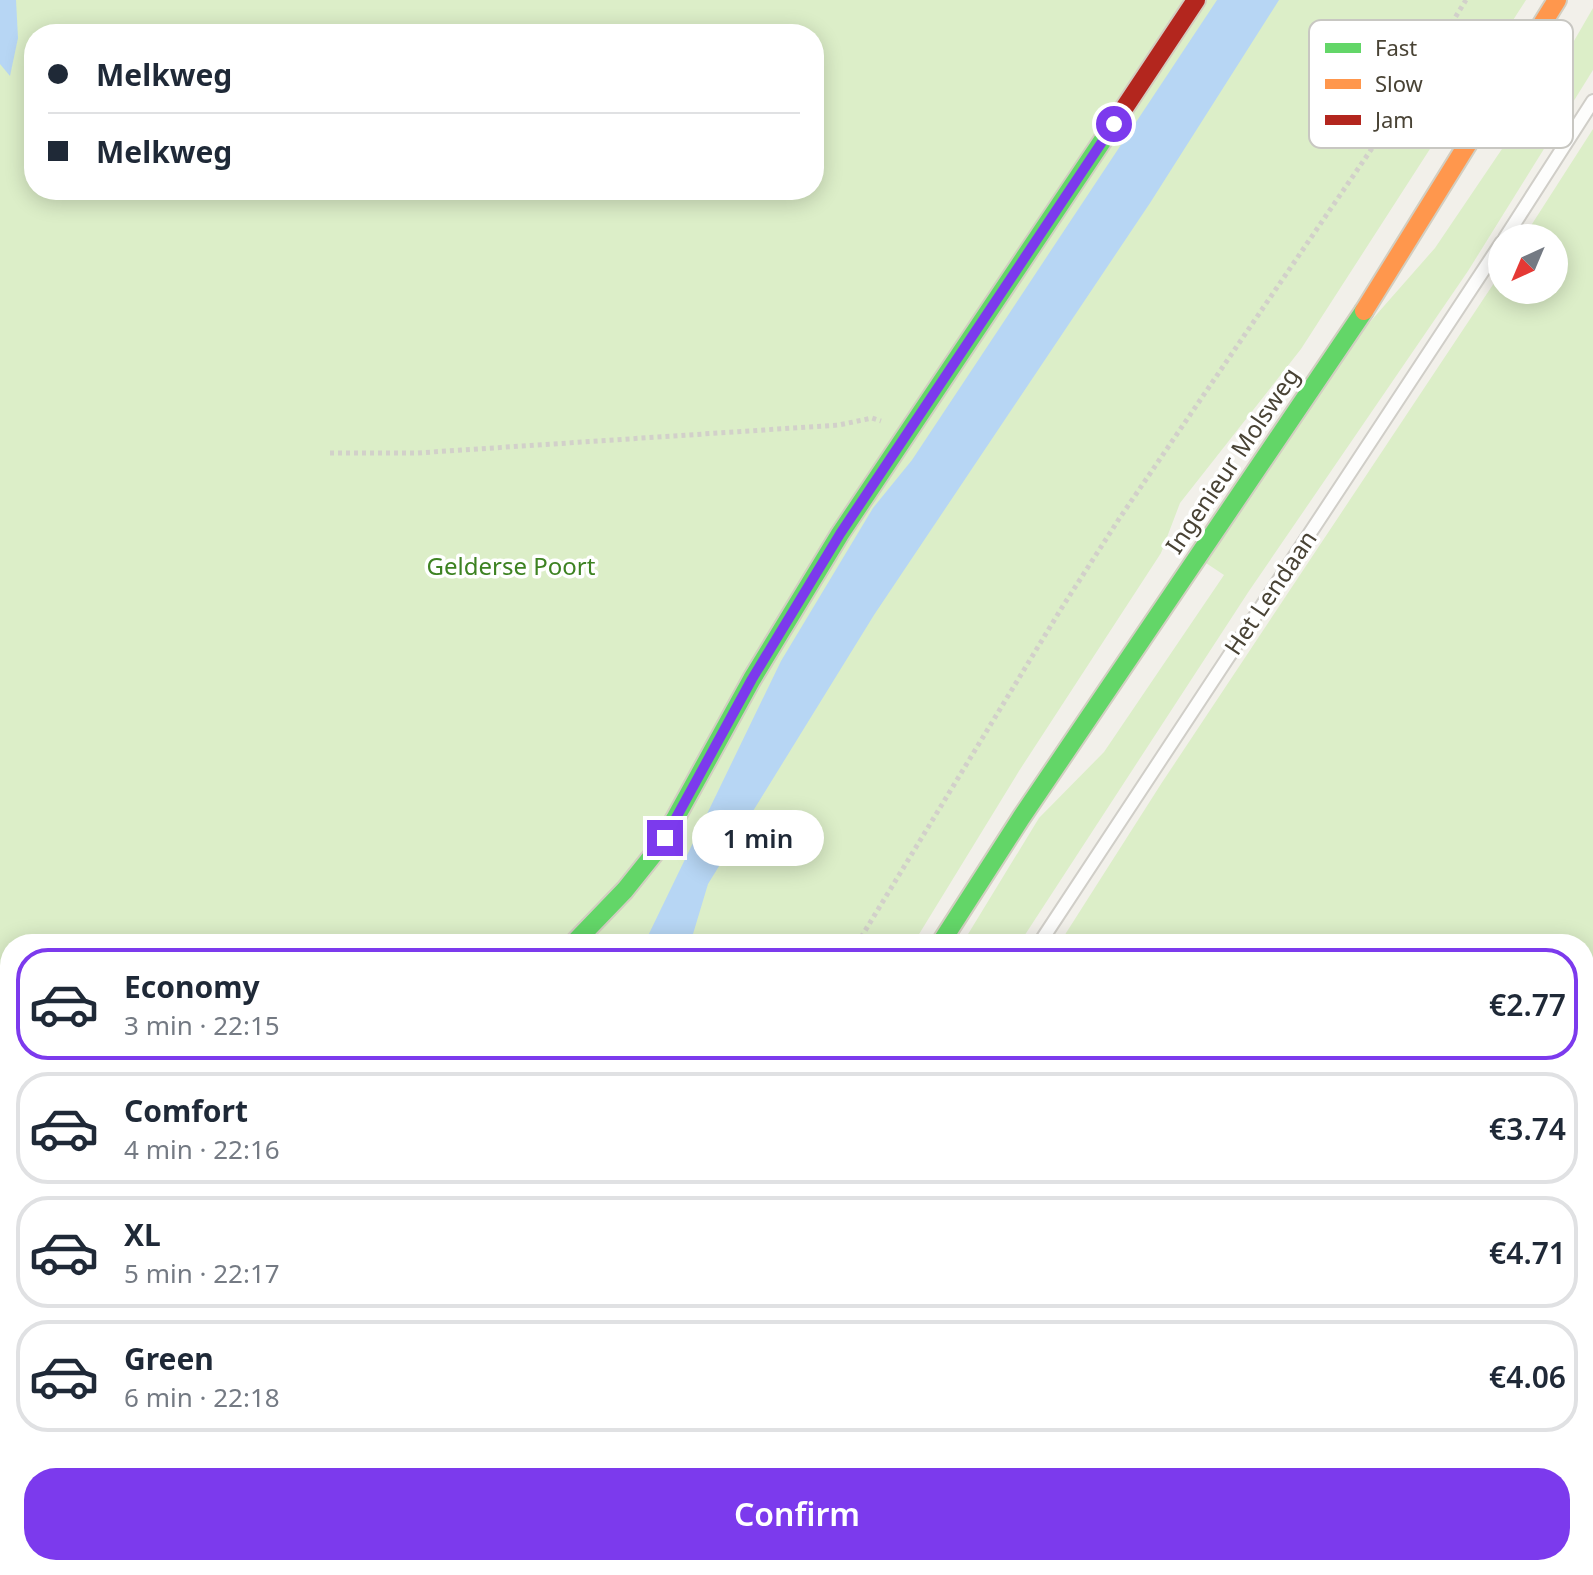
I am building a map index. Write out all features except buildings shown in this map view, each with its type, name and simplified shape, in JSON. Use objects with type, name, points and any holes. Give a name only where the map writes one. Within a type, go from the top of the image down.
[{"type":"main road","points":[[583,934],[653,855],[752,679],[840,534],[1196,0]]},
{"type":"main road","name":"Ingenieur Molsweg","points":[[1545,20],[1557,0]]},
{"type":"main road","name":"Ingenieur Molsweg","points":[[946,934],[1021,818],[1371,300],[1465,148]]},
{"type":"lane","name":"Het Lendaan","points":[[1573,132],[1593,101]]},
{"type":"lane","name":"Het Lendaan","points":[[1513,224],[1563,148]]},
{"type":"lane","name":"Het Lendaan","points":[[1046,934],[1488,263]]},
{"type":"path","points":[[1454,20],[1466,0]]},
{"type":"path","points":[[863,934],[1069,596],[1372,148]]},
{"type":"path","points":[[330,453],[433,452],[839,425],[872,418],[908,430]]},
{"type":"green space","name":"Gelderse Poort","points":[[0,0],[1526,0],[1513,20],[1309,20],[1309,148],[1431,148],[1301,349],[1180,503],[1161,553],[1019,771],[919,934],[0,934]]},
{"type":"green space","points":[[1593,8],[1593,70],[1573,102],[1573,43]]},
{"type":"green space","points":[[1593,129],[1593,934],[1065,934],[1161,784],[1488,292],[1488,304],[1568,304],[1568,224],[1532,224]]},
{"type":"green space","points":[[1503,148],[1544,148],[1497,224],[1488,224],[1488,239],[1468,271],[1249,591],[1026,934],[968,934],[1039,818],[1104,752],[1224,575],[1206,563],[1362,331],[1435,248]]},
{"type":"water","points":[[0,0],[16,0],[18,38],[10,76],[0,64]]},
{"type":"water","points":[[1217,0],[1279,0],[1150,203],[874,615],[708,884],[693,934],[649,934],[781,661],[873,508],[912,460]]},
{"type":"traffic: fast","points":[[583,934],[653,855],[752,679],[840,534],[1117,119]]},
{"type":"traffic: fast","points":[[946,934],[1021,818],[1364,311]]},
{"type":"traffic: slow","points":[[1545,20],[1557,0]]},
{"type":"traffic: slow","points":[[1364,311],[1465,148]]},
{"type":"traffic: jam","points":[[1117,119],[1196,0]]},
{"type":"route","points":[[665,838],[752,679],[840,534],[1114,124]]}]
